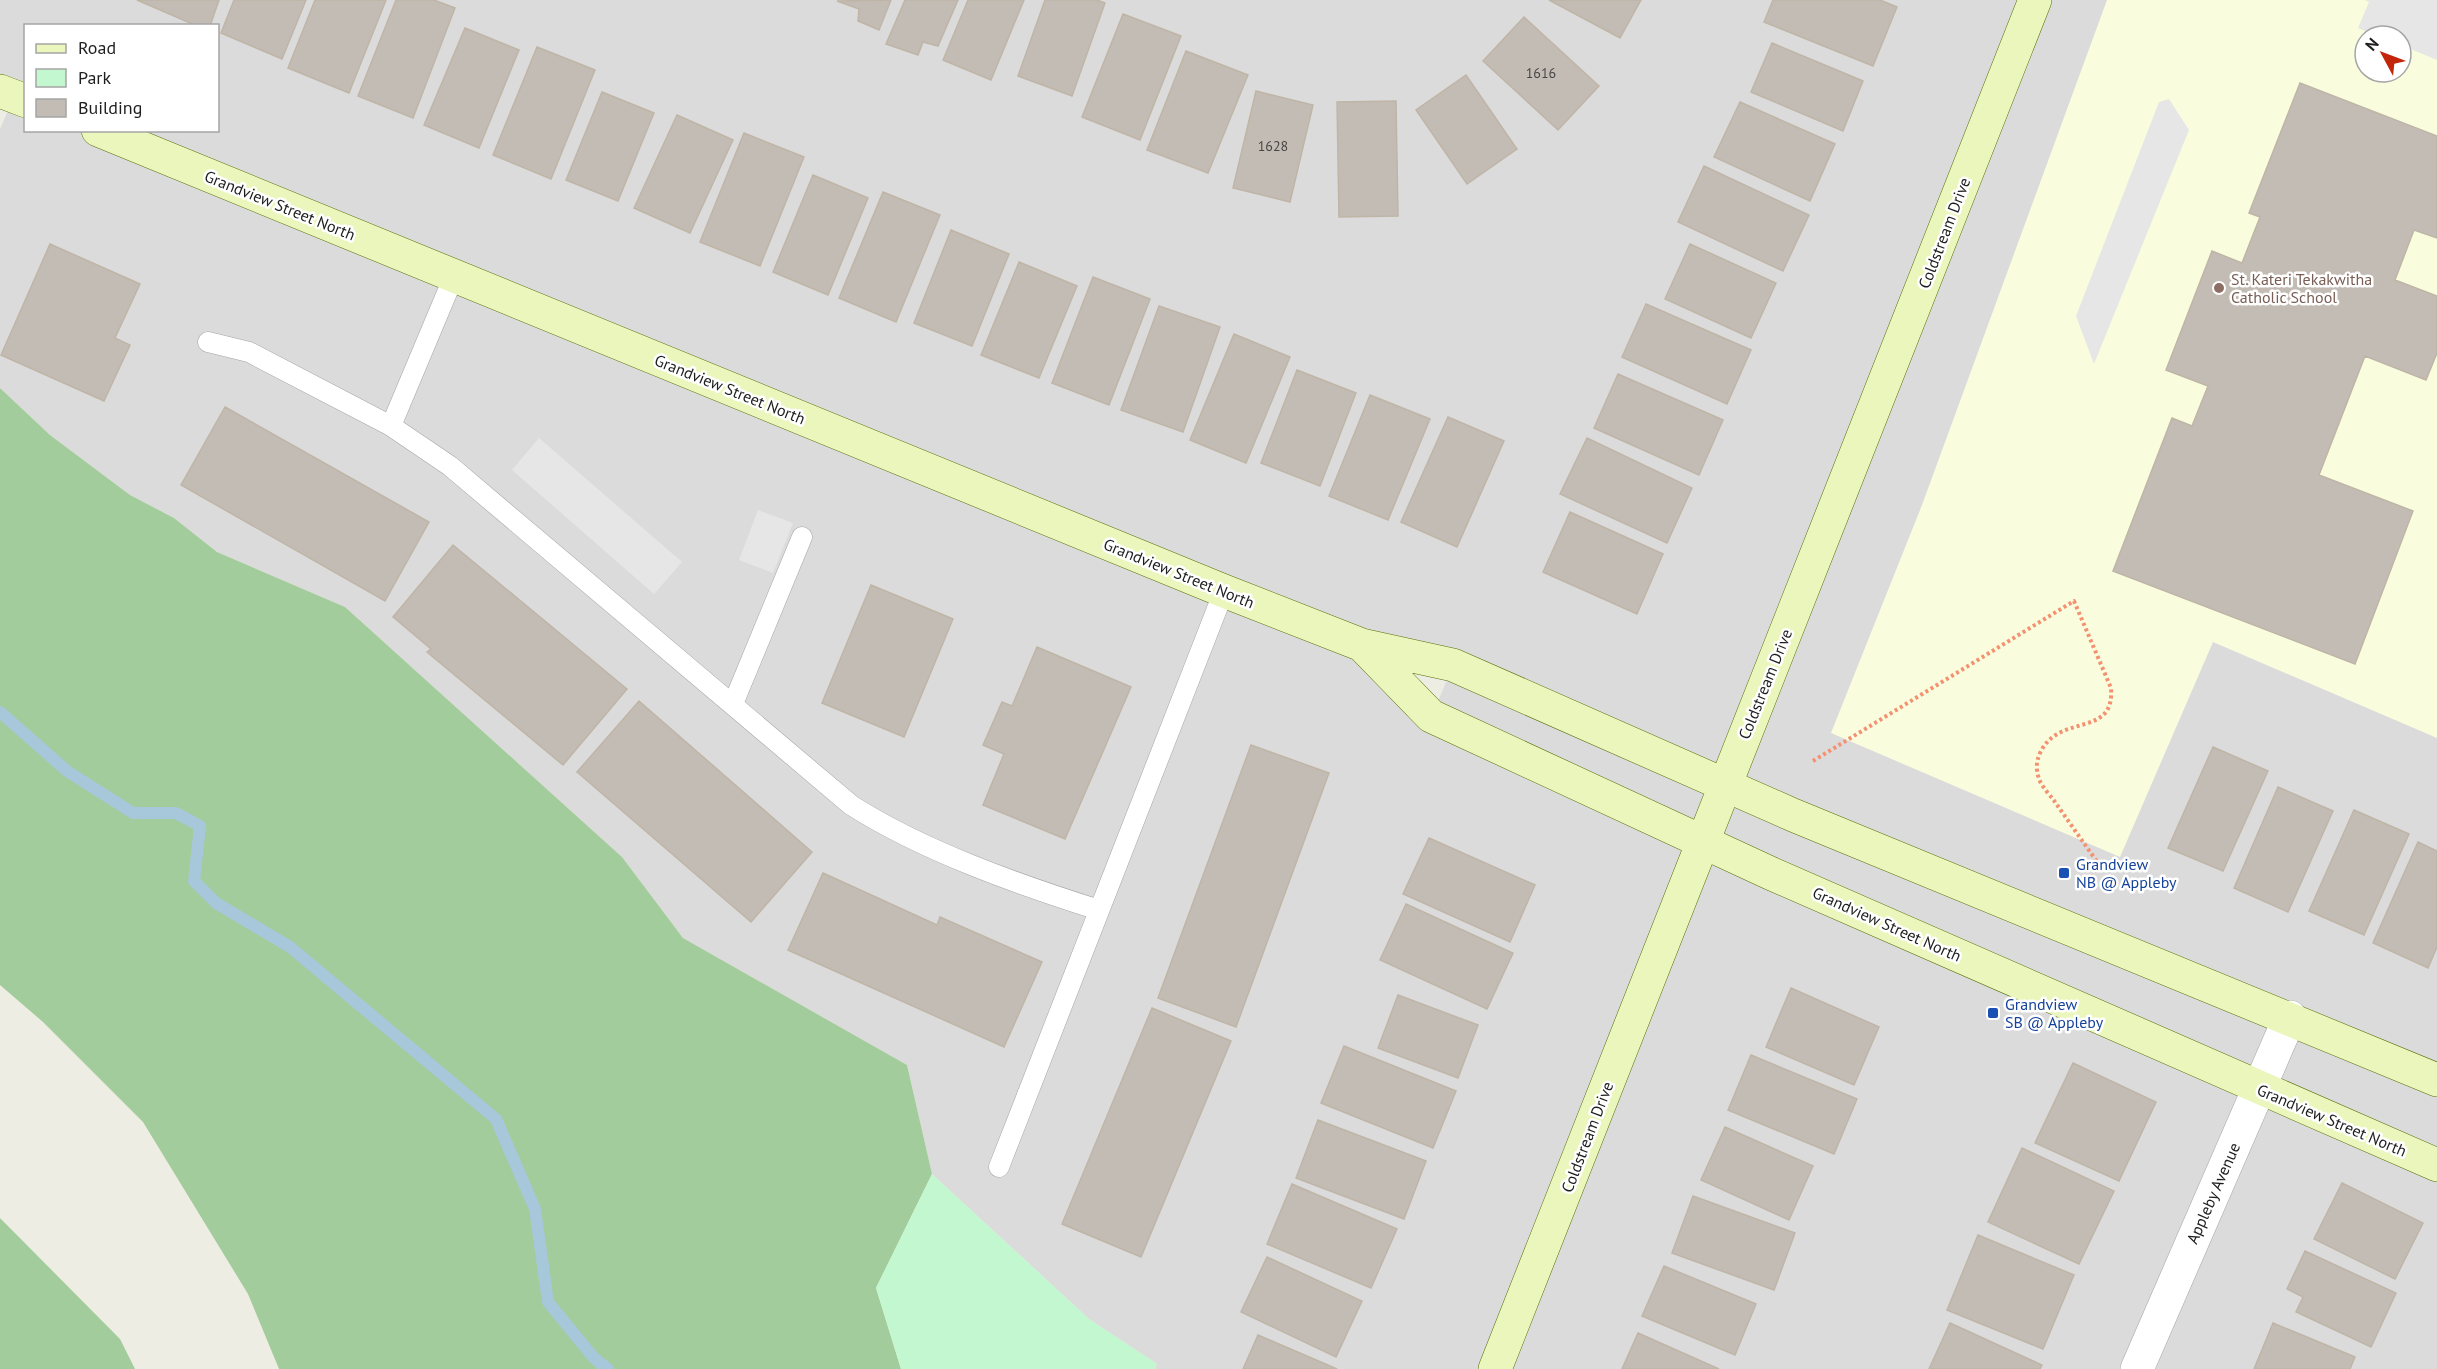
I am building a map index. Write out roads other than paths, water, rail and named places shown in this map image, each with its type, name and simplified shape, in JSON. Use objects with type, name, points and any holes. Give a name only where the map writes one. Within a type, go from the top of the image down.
[{"type":"street","name":"Coldstream Drive","points":[[1495,1369],[2035,0]]},
{"type":"street","points":[[0,91],[24,100]]},
{"type":"street","name":"Grandview Street North","points":[[103,132],[1224,591],[1362,645],[1453,665],[1725,782],[1793,815],[2290,1017],[2437,1080]]},
{"type":"street","name":"Grandview Street North","points":[[1362,645],[1431,716],[1781,878],[2437,1165]]},
{"type":"street","name":"Appleby Avenue","points":[[2137,1369],[2290,1017]]},
{"type":"lane","points":[[391,426],[454,276]]},
{"type":"lane","points":[[208,342],[249,352],[391,426],[450,466],[851,805],[890,830],[1046,893],[1099,910]]},
{"type":"lane","points":[[733,704],[802,537]]},
{"type":"lane","points":[[999,1167],[1224,591]]},
{"type":"waterway","points":[[0,712],[67,771],[133,813],[176,813],[200,826],[194,881],[216,903],[290,947],[496,1119],[535,1209],[548,1302],[594,1358],[608,1369]]},
{"type":"place","name":"St. Kateri Tekakwitha Catholic School","points":[[2219,288]]},
{"type":"place","name":"Grandview NB @ Appleby","points":[[2064,873]]},
{"type":"place","name":"Grandview SB @ Appleby","points":[[1993,1013]]}]
